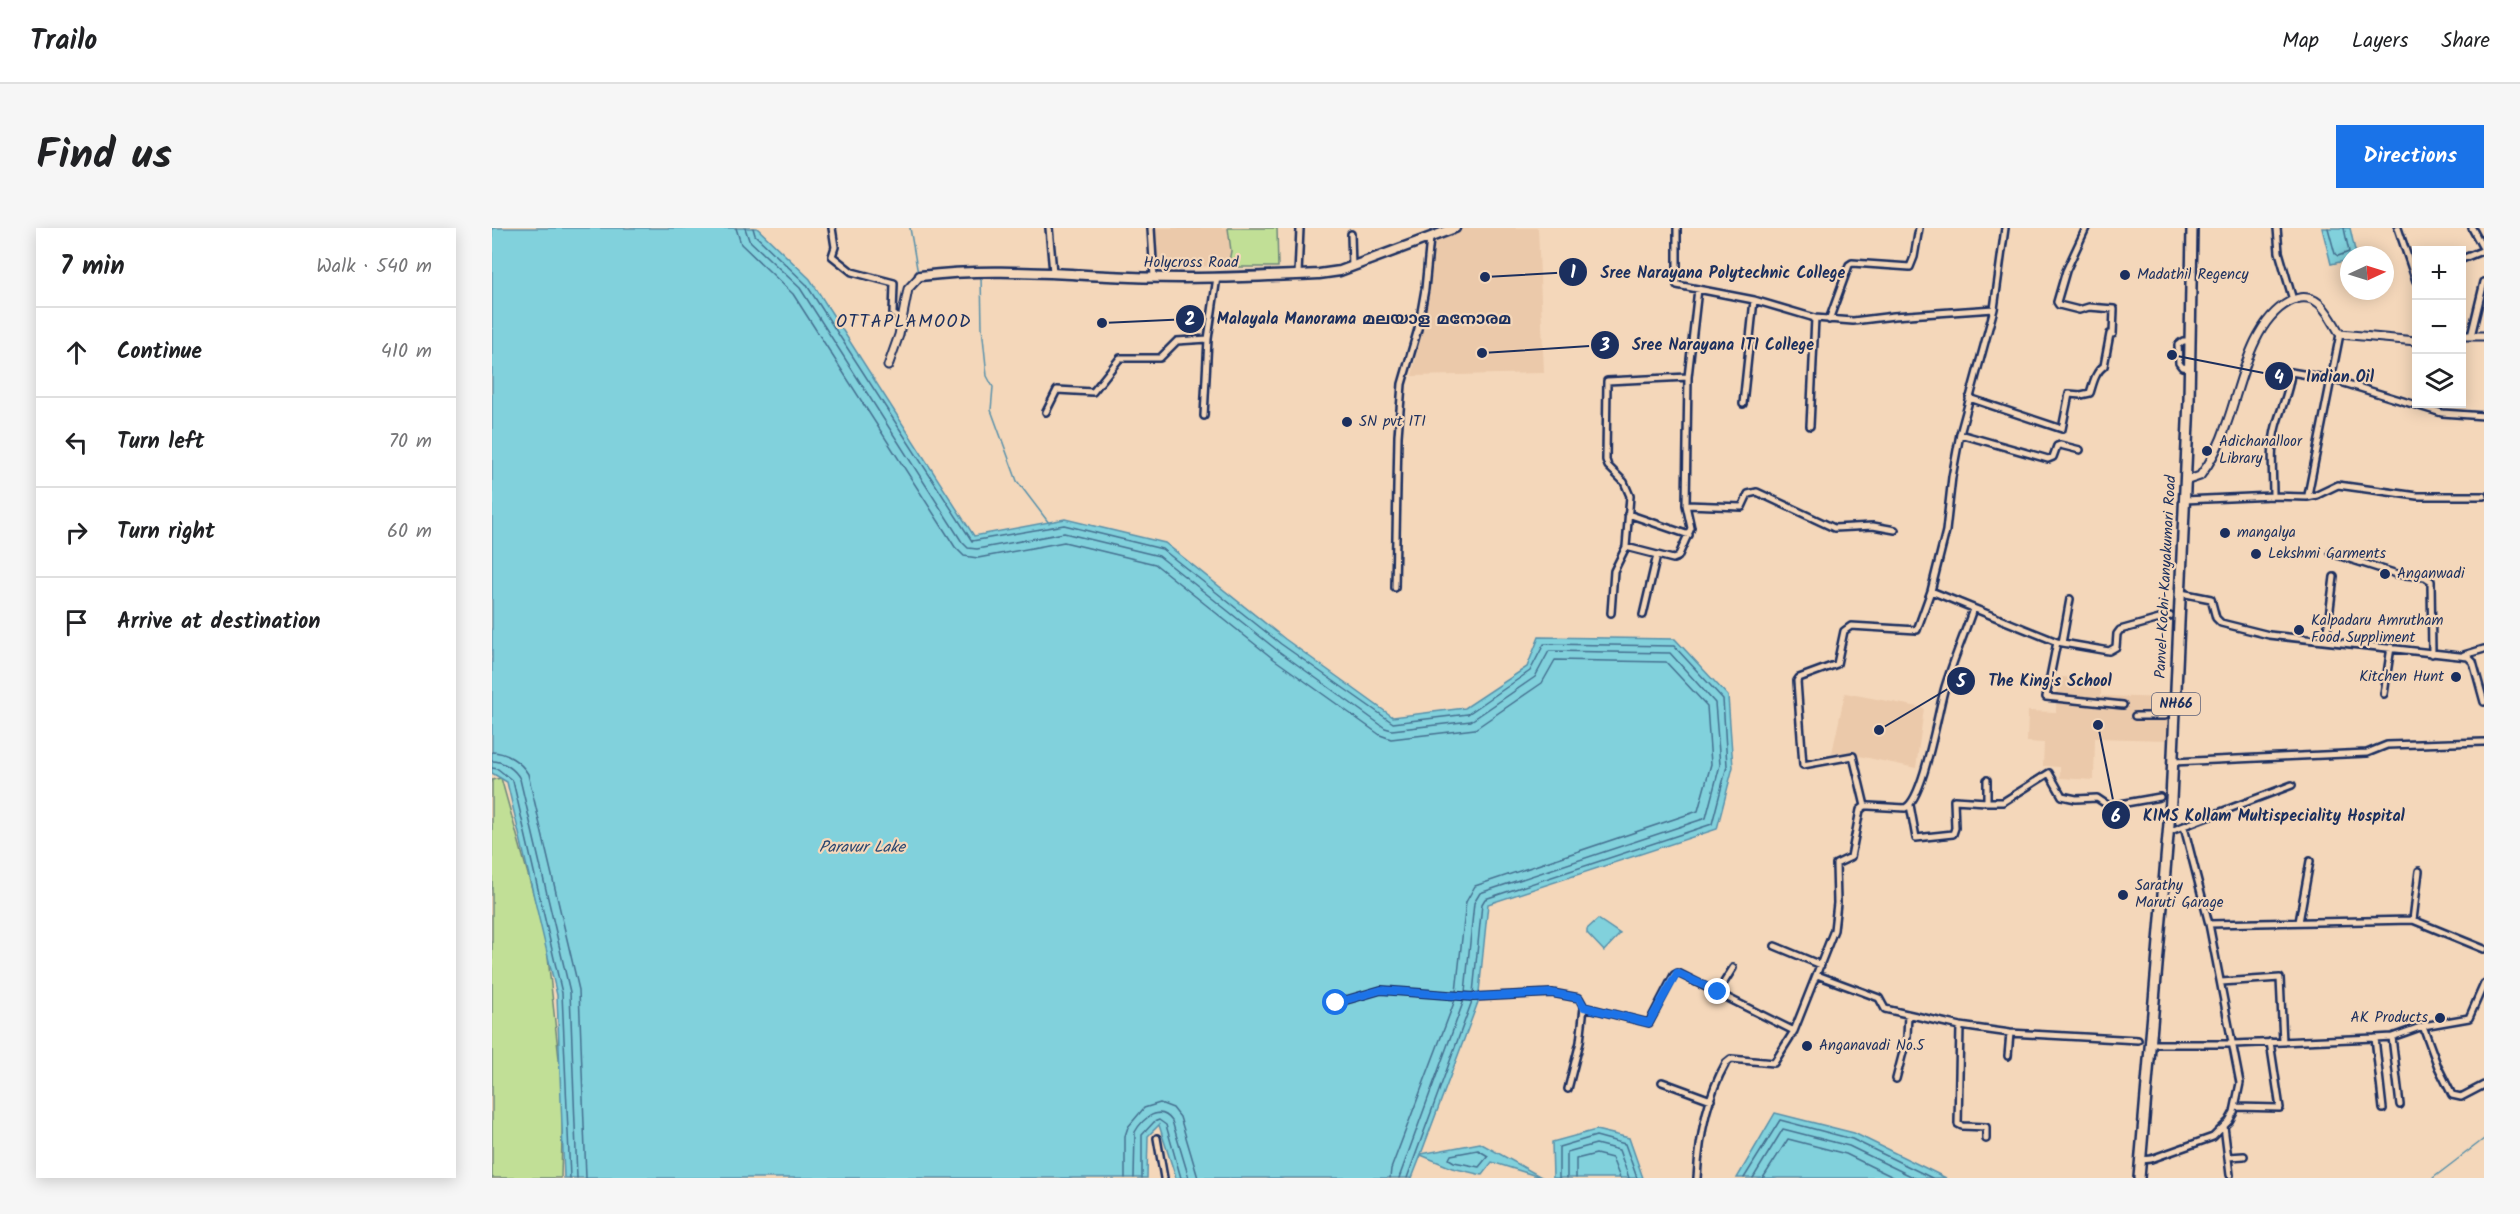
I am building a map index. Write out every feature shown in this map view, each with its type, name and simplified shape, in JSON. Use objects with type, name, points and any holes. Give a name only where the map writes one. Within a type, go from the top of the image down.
[{"type":"highway","name":"Panvel-Kochi-Kanyakumari Road","points":[[2139,1178],[2173,762],[2186,481],[2192,228]]},
{"type":"main road","name":"Holycross Road","points":[[917,278],[945,273],[1053,272],[1109,277],[1298,275],[1340,271],[1451,229]]},
{"type":"street","points":[[832,228],[835,247],[832,256],[852,272],[894,283],[893,314],[902,320]]},
{"type":"street","points":[[1049,228],[1053,272]]},
{"type":"street","points":[[1151,228],[1154,277]]},
{"type":"street","points":[[1298,275],[1300,228]]},
{"type":"street","points":[[1677,228],[1677,285],[1754,300],[1829,320],[1853,321],[1994,309]]},
{"type":"street","points":[[1829,320],[1849,264],[1910,267],[1914,257],[1918,228]]},
{"type":"street","points":[[1865,806],[1853,756],[1803,765],[1797,681],[1799,678],[1837,664],[1844,632],[1851,626],[1917,630],[1931,591],[1946,531],[1952,477],[1960,435],[1994,309],[2005,228]]},
{"type":"street","points":[[1969,398],[2062,429],[2069,394],[2090,393],[2100,369],[2104,366],[2110,334],[2114,334],[2114,309],[2089,307],[2079,310],[2058,305],[2057,302],[2066,271],[2086,228]]},
{"type":"street","points":[[2277,228],[2279,252],[2293,300]]},
{"type":"street","points":[[2398,228],[2412,268]]},
{"type":"street","points":[[2466,258],[2484,250],[2474,229]]},
{"type":"street","points":[[1351,234],[1352,267]]},
{"type":"street","points":[[1395,588],[1401,394],[1408,360],[1418,329],[1430,238]]},
{"type":"street","points":[[1204,416],[1208,339],[1217,277]]},
{"type":"street","points":[[888,366],[902,320],[908,289],[917,278]]},
{"type":"street","points":[[2471,336],[2484,282]]},
{"type":"street","points":[[1626,547],[1673,559],[1678,557],[1691,528],[1686,505],[1688,377],[1698,289]]},
{"type":"street","points":[[2186,481],[2200,476],[2211,459],[2227,426],[2254,342],[2262,327],[2276,311],[2303,296],[2313,299],[2330,316],[2340,334],[2307,497]]},
{"type":"street","points":[[1743,404],[1754,300]]},
{"type":"street","points":[[1810,426],[1815,318]]},
{"type":"street","points":[[2340,334],[2412,341]]},
{"type":"street","points":[[2466,336],[2484,336]]},
{"type":"street","points":[[1046,412],[1057,390],[1093,392],[1120,358],[1160,358],[1177,341],[1208,339]]},
{"type":"street","points":[[2273,496],[2276,426],[2290,387],[2291,372],[2331,379],[2405,404],[2442,413],[2484,416]]},
{"type":"street","points":[[1611,613],[1614,571],[1626,547],[1628,489],[1608,466],[1606,460],[1607,381],[1688,377]]},
{"type":"street","points":[[1599,416],[1606,416]]},
{"type":"street","points":[[1960,435],[2048,459],[2053,457],[2060,445],[2080,450]]},
{"type":"street","points":[[2184,500],[2273,496],[2307,497],[2317,495],[2337,485],[2417,496],[2484,496]]},
{"type":"street","points":[[1686,505],[1742,507],[1748,495],[1757,492],[1834,528],[1873,526],[1895,530]]},
{"type":"street","points":[[1628,514],[1689,535]]},
{"type":"street","points":[[2331,553],[2397,574],[2425,577],[2432,581],[2432,654]]},
{"type":"street","points":[[1643,615],[1657,555]]},
{"type":"street","points":[[2326,640],[2334,577]]},
{"type":"street","points":[[1931,591],[2060,643],[2112,650],[2116,647],[2117,634],[2120,630],[2170,616]]},
{"type":"street","points":[[2181,593],[2211,599],[2216,618],[2221,623],[2269,635],[2468,657],[2473,662],[2484,702]]},
{"type":"street","points":[[2070,599],[2046,697],[2123,705]]},
{"type":"street","points":[[1973,609],[1945,687],[1926,767],[1910,806],[1914,835],[1918,839],[1953,834],[1955,828],[1954,800],[2003,802],[2049,773],[2062,796],[2076,799],[2097,798],[2109,806],[2160,797]]},
{"type":"street","points":[[2384,694],[2391,647]]},
{"type":"street","points":[[2462,656],[2484,649]]},
{"type":"street","points":[[2135,716],[2165,716]]},
{"type":"street","points":[[2173,762],[2367,753],[2387,745],[2484,742]]},
{"type":"street","points":[[1986,780],[1987,802]]},
{"type":"street","points":[[2168,832],[2292,786]]},
{"type":"street","points":[[1865,806],[1903,808],[1910,806]]},
{"type":"street","points":[[1697,1178],[1698,1159],[1711,1100],[1719,1075],[1728,1060],[1774,1063],[1794,1031],[1834,930],[1837,903],[1836,864],[1851,857],[1860,812],[1865,806]]},
{"type":"street","points":[[2140,1160],[2151,1159],[2213,1137],[2224,1126],[2235,1107],[2240,1083],[2209,924],[2184,827]]},
{"type":"street","points":[[2299,922],[2310,861]]},
{"type":"street","points":[[2413,920],[2419,871]]},
{"type":"street","points":[[2209,924],[2413,920],[2484,949]]},
{"type":"street","points":[[1775,946],[1821,965]]},
{"type":"street","points":[[1718,992],[1733,968]]},
{"type":"street","points":[[1584,1007],[1649,1023],[1677,973],[1794,1031]]},
{"type":"street","points":[[1816,975],[1879,998],[1885,1009],[1960,1026],[2010,1033],[2138,1040]]},
{"type":"street","points":[[2221,982],[2280,978],[2283,1042]]},
{"type":"street","points":[[2150,1044],[2234,1044],[2392,1036],[2423,1026],[2469,1018],[2484,984]]},
{"type":"street","points":[[1336,1003],[1381,990],[1474,997],[1552,993],[1579,998],[1584,1007],[1580,1042],[1568,1089]]},
{"type":"street","points":[[1896,1079],[1906,1037],[1908,1014]]},
{"type":"street","points":[[1960,1026],[1958,1124],[1986,1128],[1986,1139]]},
{"type":"street","points":[[2423,1026],[2438,1067],[2452,1095],[2461,1097],[2484,1084]]},
{"type":"street","points":[[2008,1056],[2010,1033]]},
{"type":"street","points":[[2392,1036],[2400,1105]]},
{"type":"street","points":[[2375,1038],[2383,1109]]},
{"type":"street","points":[[2235,1107],[2280,1108],[2270,1042]]},
{"type":"street","points":[[1662,1082],[1711,1100]]},
{"type":"street","points":[[2224,1126],[2230,1175]]},
{"type":"street","points":[[1157,1138],[1164,1178]]},
{"type":"street","points":[[2228,1157],[2244,1156]]},
{"type":"shaded area","points":[[1149,228],[1277,228],[1278,266],[1152,267]]},
{"type":"shaded area","points":[[1461,228],[1538,228],[1544,373],[1412,376],[1425,313],[1434,242]]},
{"type":"shaded area","points":[[2057,677],[2101,678],[2101,696],[2169,698],[2168,740],[2095,738],[2094,780],[2060,778],[2060,767],[2043,766],[2044,743],[2027,742],[2028,711],[2056,712]]},
{"type":"shaded area","points":[[1845,693],[1924,708],[1916,768],[1832,753]]},
{"type":"green space","points":[[1228,228],[1277,228],[1278,267],[1228,267],[1231,251]]},
{"type":"green space","points":[[501,778],[546,939],[563,1096],[561,1178],[492,1178],[492,780]]},
{"type":"water","name":"Paravur Lake","points":[[492,228],[757,228],[810,279],[974,536],[1065,519],[1165,543],[1285,639],[1393,717],[1465,708],[1527,667],[1539,637],[1675,639],[1728,696],[1733,767],[1717,829],[1488,904],[1478,1002],[1421,1154],[1480,1143],[1543,1178],[1492,1162],[1482,1175],[1452,1168],[1421,1155],[1412,1178],[1176,1178],[1159,1125],[1148,1136],[1147,1178],[564,1178],[557,995],[507,782],[492,773]]},
{"type":"water","points":[[2322,228],[2350,228],[2354,246],[2340,246],[2340,262],[2331,264]]},
{"type":"water","points":[[1598,919],[1620,934],[1604,951],[1587,933],[1587,929]]},
{"type":"water","points":[[1775,1113],[1854,1133],[1946,1178],[1737,1178]]},
{"type":"water","points":[[1596,1130],[1629,1138],[1643,1178],[1553,1178],[1552,1142]]},
{"type":"waterway","points":[[910,228],[918,274]]},
{"type":"waterway","points":[[941,278],[981,276],[982,327],[987,376],[993,387],[991,410],[1017,481],[1049,523]]},
{"type":"waterway","points":[[2433,1178],[2484,1139]]},
{"type":"place","name":"Madathil Regency","points":[[2125,275]]},
{"type":"place","name":"Sree Narayana Polytechnic College","points":[[1485,277]]},
{"type":"place","name":"Malayala Manorama മലയാള മനോരമ","points":[[1102,323]]},
{"type":"place","name":"Sree Narayana ITI College","points":[[1482,353]]},
{"type":"place","name":"Indian Oil","points":[[2172,355]]},
{"type":"place","name":"SN pvt ITI","points":[[1347,422]]},
{"type":"place","name":"Adichanalloor Library","points":[[2207,451]]},
{"type":"place","name":"mangalya","points":[[2225,533]]},
{"type":"place","name":"Lekshmi Garments","points":[[2256,554]]},
{"type":"place","name":"Anganwadi","points":[[2385,574]]},
{"type":"place","name":"Kalpadaru Amrutham Food Suppliment","points":[[2299,630]]},
{"type":"place","name":"Kitchen Hunt","points":[[2456,677]]},
{"type":"place","name":"KIMS Kollam Multispeciality Hospital","points":[[2098,725]]},
{"type":"place","name":"The King's School","points":[[1879,730]]},
{"type":"place","name":"Sarathy Maruti Garage","points":[[2123,895]]},
{"type":"place","name":"AK Products","points":[[2440,1018]]},
{"type":"place","name":"Anganavadi No.5","points":[[1807,1046]]},
{"type":"district","name":"OTTAPLAMOOD","points":[[904,322]]},
{"type":"route","points":[[1336,1003],[1381,990],[1474,997],[1552,993],[1579,998],[1584,1007],[1649,1023],[1652,1022],[1677,973],[1718,992]]}]
